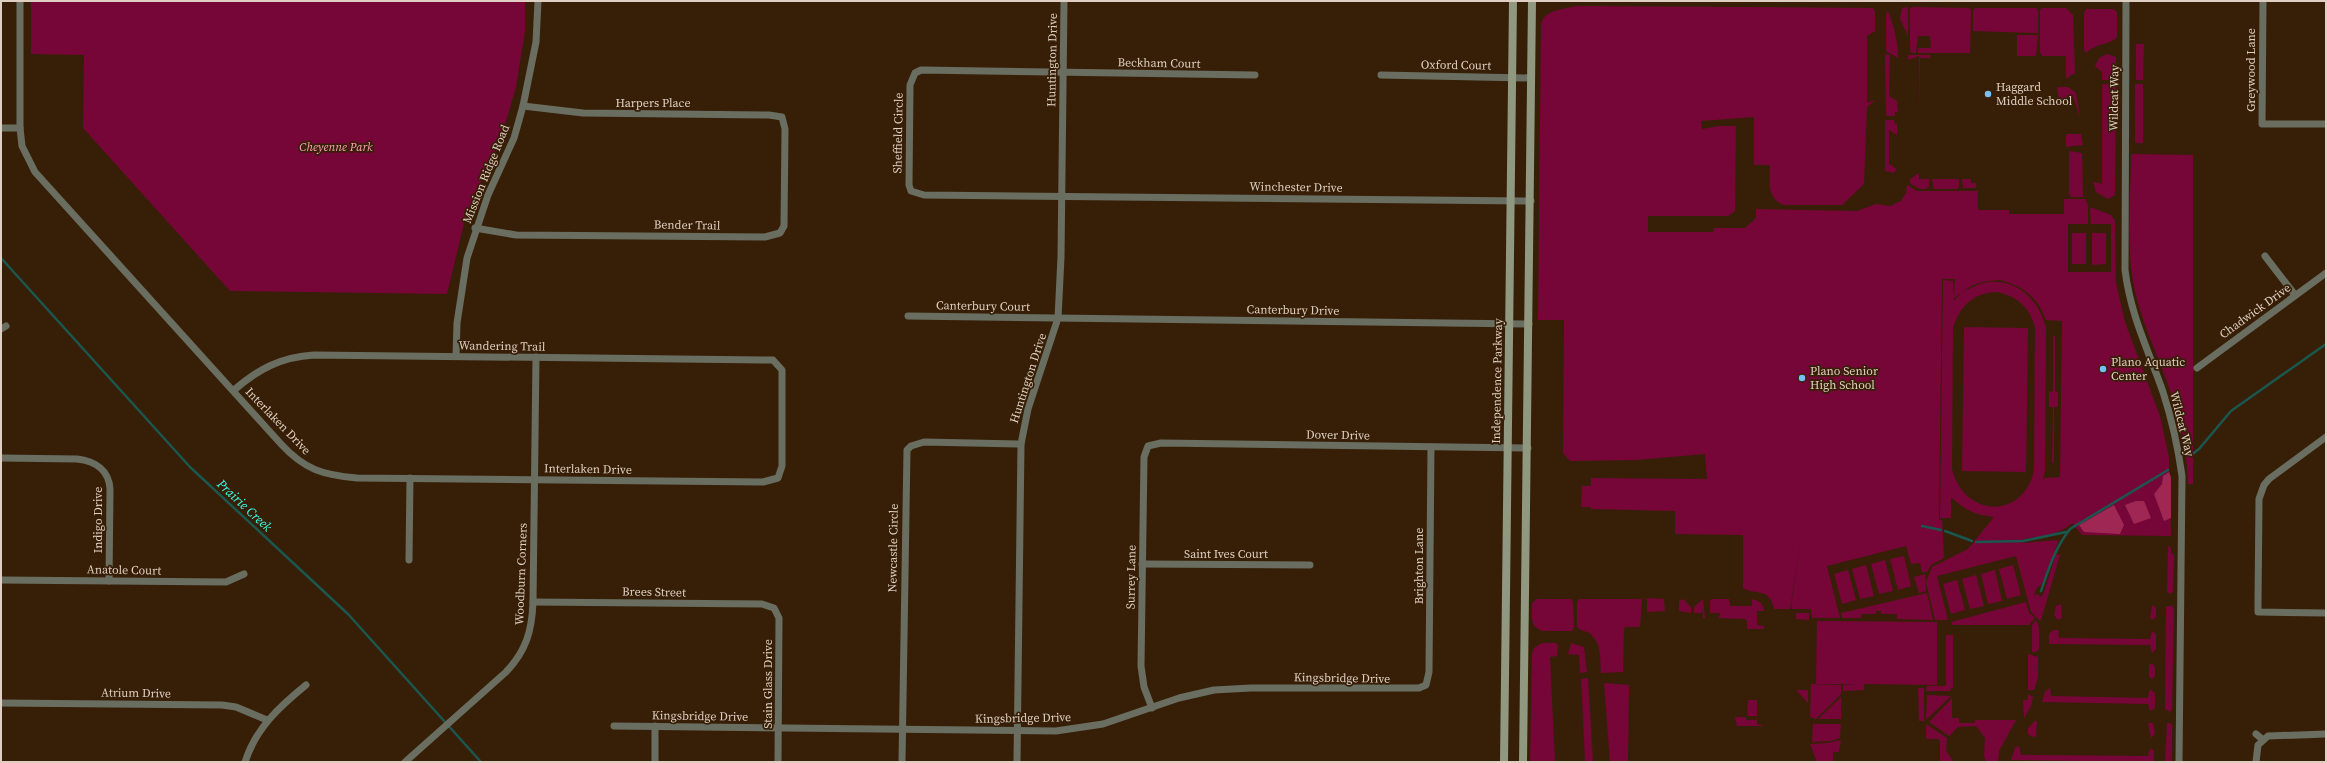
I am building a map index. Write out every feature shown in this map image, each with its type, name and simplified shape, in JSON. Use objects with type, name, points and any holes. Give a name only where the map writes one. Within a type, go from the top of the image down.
[{"type":"main road","name":"Independence Parkway","points":[[1504,762],[1513,1]]},
{"type":"main road","points":[[1523,762],[1531,201],[1532,1]]},
{"type":"street","name":"Interlaken Drive","points":[[20,1],[20,128],[22,146],[35,172],[287,450],[301,463],[316,471],[335,476],[357,478],[763,482],[778,478],[782,466],[782,376],[779,364]]},
{"type":"street","name":"Mission Ridge Road","points":[[456,356],[461,289],[475,228],[514,138],[523,106],[536,42],[538,1]]},
{"type":"street","name":"Huntington Drive","points":[[1017,762],[1021,444],[1028,409],[1058,318],[1062,196],[1064,1]]},
{"type":"street","name":"Wildcat Way","points":[[2126,1],[2125,270],[2133,314],[2171,417],[2178,447],[2182,476],[2179,762]]},
{"type":"street","name":"Greywood Lane","points":[[2263,1],[2262,124],[2326,124]]},
{"type":"street","name":"Sheffield Circle","points":[[1062,196],[917,194],[911,191],[908,176],[910,85],[915,73],[928,70],[1063,72]]},
{"type":"street","name":"Beckham Court","points":[[1063,72],[1256,75]]},
{"type":"street","name":"Oxford Court","points":[[1381,75],[1531,78]]},
{"type":"street","name":"Harpers Place","points":[[523,106],[584,113],[769,115],[782,118]]},
{"type":"street","name":"Bender Trail","points":[[475,228],[516,235],[774,236],[780,233],[785,219],[785,129],[782,118]]},
{"type":"street","points":[[1,128],[20,128]]},
{"type":"street","name":"Winchester Drive","points":[[1062,196],[1531,201]]},
{"type":"street","points":[[2265,256],[2296,295]]},
{"type":"street","name":"Chadwick Drive","points":[[2197,368],[2326,273]]},
{"type":"street","name":"Canterbury Court","points":[[908,316],[1058,318]]},
{"type":"street","name":"Canterbury Drive","points":[[1058,318],[1529,324]]},
{"type":"street","name":"Wandering Trail","points":[[234,391],[249,376],[266,366],[297,356],[456,356],[773,360],[779,364]]},
{"type":"street","name":"Woodburn Corners","points":[[405,762],[506,672],[522,652],[531,631],[533,602],[536,357]]},
{"type":"street","points":[[2325,441],[2269,479],[2264,485],[2259,499],[2258,612],[2326,612]]},
{"type":"street","name":"Newcastle Circle","points":[[902,762],[907,450],[911,446],[924,442],[1021,444]]},
{"type":"street","name":"Dover Drive","points":[[1148,446],[1160,443],[1528,448]]},
{"type":"street","name":"Surrey Lane","points":[[1148,446],[1144,457],[1141,666],[1144,687],[1152,708]]},
{"type":"street","name":"Brighton Lane","points":[[1426,685],[1429,672],[1431,447]]},
{"type":"street","name":"Indigo Drive","points":[[1,458],[77,459],[86,460],[102,469],[109,481],[110,489],[109,581]]},
{"type":"street","points":[[409,560],[410,478]]},
{"type":"street","name":"Saint Ives Court","points":[[1142,564],[1310,565]]},
{"type":"street","name":"Anatole Court","points":[[1,580],[226,582],[244,574]]},
{"type":"street","name":"Brees Street","points":[[533,602],[762,604],[774,608]]},
{"type":"street","name":"Stain Glass Drive","points":[[774,608],[779,618],[778,762]]},
{"type":"street","points":[[245,762],[253,742],[267,720],[306,685]]},
{"type":"street","name":"Kingsbridge Drive","points":[[614,726],[1017,731],[1079,728],[1103,724],[1196,693],[1226,689],[1408,690],[1426,685]]},
{"type":"street","name":"Atrium Drive","points":[[1,702],[222,705],[236,707],[267,720]]},
{"type":"street","points":[[655,726],[655,762]]},
{"type":"street","points":[[2256,734],[2262,740]]},
{"type":"street","points":[[2256,762],[2256,750],[2262,740],[2274,734],[2326,734]]},
{"type":"green space","name":"Cheyenne Park","points":[[31,1],[525,1],[525,31],[516,87],[502,135],[466,215],[447,294],[230,291],[83,128],[84,55],[31,54]]},
{"type":"green space","points":[[1576,6],[1873,8],[1875,11],[1875,31],[1867,36],[1867,103],[1875,100],[1867,107],[1864,184],[1842,205],[1784,205],[1778,202],[1772,194],[1770,188],[1770,165],[1754,165],[1754,117],[1701,121],[1702,129],[1719,126],[1736,126],[1735,211],[1728,216],[1648,216],[1648,232],[1713,232],[1714,228],[1745,228],[1756,218],[1756,209],[1857,211],[1876,204],[1890,206],[1901,201],[1906,193],[1907,185],[1917,191],[1978,191],[1978,210],[2009,210],[2009,214],[2064,214],[2064,199],[2085,199],[2088,205],[2088,224],[2068,224],[2068,272],[2111,272],[2111,224],[2091,224],[2090,207],[2111,215],[2115,221],[2116,283],[2125,322],[2160,416],[2169,457],[2171,536],[2082,535],[2072,523],[2055,533],[2023,539],[2023,543],[2057,540],[2058,542],[2042,584],[2036,589],[2034,595],[2038,594],[2040,597],[2043,595],[2056,554],[2060,555],[2041,620],[2039,620],[2031,612],[2016,556],[1937,576],[1948,620],[1935,620],[1926,582],[1932,567],[1968,549],[1994,517],[1971,511],[1951,497],[1951,518],[1940,518],[1943,280],[1953,281],[1954,301],[1961,293],[1954,298],[1955,279],[1942,279],[1939,520],[1942,520],[1944,558],[1931,565],[1927,572],[1922,572],[1920,563],[1911,564],[1906,546],[1827,566],[1840,618],[1812,618],[1811,609],[1792,609],[1791,606],[1802,533],[1790,609],[1774,609],[1769,597],[1765,594],[1743,588],[1743,535],[1675,534],[1675,511],[1591,509],[1591,507],[1581,507],[1582,486],[1591,486],[1591,478],[1707,479],[1705,454],[1636,460],[1570,461],[1563,453],[1564,320],[1538,320],[1541,24],[1546,15],[1560,9]],"holes":[[[2000,280],[2023,289],[2029,294],[2039,305],[2046,320],[2062,321],[2060,477],[2045,478],[2043,480],[2045,470],[2046,328],[2043,317],[2038,308],[2024,292],[2005,283],[1983,283],[1963,292],[1976,284]],[[1997,292],[2011,296],[2022,304],[2030,314],[2035,328],[2034,470],[2028,486],[2019,498],[2007,505],[1994,507],[1981,504],[1968,497],[1959,485],[1952,469],[1953,328],[1959,313],[1969,302],[1981,295]]]},
{"type":"green space","points":[[1907,7],[1908,36],[1900,19],[1902,8]]},
{"type":"green space","points":[[1912,7],[1969,8],[1971,10],[1970,53],[1918,53],[1918,48],[1931,48],[1930,36],[1918,36],[1916,53],[1912,53],[1910,51],[1910,9]]},
{"type":"green space","points":[[1975,8],[2036,8],[2038,10],[2038,33],[1973,31],[1973,10]]},
{"type":"green space","points":[[2042,8],[2066,8],[2073,15],[2075,74],[2068,78],[2066,78],[2066,56],[2042,56],[2040,52],[2040,10]]},
{"type":"green space","points":[[2086,9],[2113,9],[2117,12],[2117,37],[2114,40],[2095,47],[2086,53],[2084,50],[2084,13]]},
{"type":"green space","points":[[1888,11],[1895,34],[1898,58],[1886,51],[1886,13]]},
{"type":"green space","points":[[2017,35],[2038,35],[2036,56],[2017,56]]},
{"type":"green space","points":[[2136,44],[2144,44],[2143,80],[2136,80]]},
{"type":"green space","points":[[1885,54],[1890,55],[1889,96],[1897,101],[1898,112],[1895,112],[1895,116],[1886,116]]},
{"type":"green space","points":[[2107,54],[2116,57],[2116,78],[2114,80],[2102,80],[2102,72],[2095,66],[2099,58]]},
{"type":"green space","points":[[1908,55],[1930,55],[1930,58],[1920,58],[1920,109],[1919,56],[1908,60]]},
{"type":"green space","points":[[2102,84],[2114,84],[2116,87],[2115,195],[2108,199],[2096,192],[2093,182],[2102,184]]},
{"type":"green space","points":[[2135,84],[2143,84],[2143,143],[2135,143]]},
{"type":"green space","points":[[2057,87],[2068,87],[2076,93],[2080,117],[2073,96],[2059,100]]},
{"type":"green space","points":[[1885,120],[1894,120],[1895,124],[1897,124],[1897,135],[1889,130],[1889,164],[1897,169],[1894,173],[1885,171]]},
{"type":"green space","points":[[2066,134],[2081,134],[2083,145],[2066,147]]},
{"type":"green space","points":[[2069,151],[2082,153],[2083,197],[2071,197],[2069,194]]},
{"type":"green space","points":[[2131,154],[2193,155],[2193,484],[2188,484],[2184,445],[2175,406],[2142,316],[2134,285],[2131,267],[2129,229]]},
{"type":"green space","points":[[1919,173],[1919,179],[1929,179],[1929,187],[1921,189],[1910,183],[1910,179]]},
{"type":"green space","points":[[1932,179],[1959,179],[1959,187],[1957,189],[1934,189]]},
{"type":"green space","points":[[1962,179],[1971,179],[1971,183],[1976,183],[1976,188],[1963,188]]},
{"type":"green space","points":[[2072,233],[2086,233],[2086,264],[2072,264]]},
{"type":"green space","points":[[2092,233],[2106,233],[2106,264],[2092,265]]},
{"type":"green space","points":[[1964,327],[2028,328],[2026,472],[1962,471]]},
{"type":"green space","points":[[2053,336],[2055,336],[2055,391],[2058,392],[2058,407],[2054,407],[2054,463],[2052,463],[2053,407],[2049,407],[2049,392],[2053,391]]},
{"type":"green space","points":[[2168,546],[2171,548],[2171,554],[2174,554],[2173,591],[2171,594],[2167,592]]},
{"type":"green space","points":[[1904,556],[1911,586],[1898,590],[1890,559]]},
{"type":"green space","points":[[1885,560],[1893,591],[1879,594],[1871,564]]},
{"type":"green space","points":[[1866,565],[1874,596],[1860,599],[1852,569]]},
{"type":"green space","points":[[2013,565],[2021,595],[2007,599],[1999,569]]},
{"type":"green space","points":[[1848,570],[1856,600],[1842,604],[1834,574]]},
{"type":"green space","points":[[1995,570],[2002,601],[1988,604],[1981,574]]},
{"type":"green space","points":[[1925,574],[1926,591],[1919,593],[1914,577]]},
{"type":"green space","points":[[1976,575],[1984,606],[1970,609],[1962,579]]},
{"type":"green space","points":[[1957,580],[1965,610],[1951,614],[1943,584]]},
{"type":"green space","points":[[1927,593],[1933,620],[1897,619],[1897,614],[1881,614],[1881,611],[1876,611],[1876,614],[1861,614],[1861,618],[1842,618],[1841,613]]},
{"type":"green space","points":[[1647,598],[1664,599],[1665,611],[1647,612]]},
{"type":"green space","points":[[1537,599],[1571,599],[1573,602],[1574,627],[1572,631],[1542,631],[1534,626],[1532,620],[1532,603]]},
{"type":"green space","points":[[1579,599],[1642,599],[1640,627],[1625,627],[1624,629],[1623,672],[1601,673],[1600,651],[1596,641],[1589,633],[1577,627],[1577,602]]},
{"type":"green space","points":[[1683,599],[1691,607],[1691,613],[1679,611],[1679,601]]},
{"type":"green space","points":[[1703,599],[1705,618],[1703,618],[1702,603],[1702,613],[1694,613],[1694,607]]},
{"type":"green space","points":[[1712,599],[1729,599],[1730,606],[1752,606],[1752,599],[1759,602],[1762,604],[1764,611],[1757,611],[1757,625],[1764,626],[1764,629],[1747,629],[1747,621],[1745,619],[1719,618],[1720,613],[1710,613],[1710,601]]},
{"type":"green space","points":[[2026,602],[2029,613],[2035,618],[2029,625],[1953,625],[1951,622]]},
{"type":"green space","points":[[2061,604],[2062,618],[2058,620],[2054,615],[2056,606]]},
{"type":"green space","points":[[2152,605],[2156,608],[2156,617],[2152,620],[2150,618]]},
{"type":"green space","points":[[2172,606],[2174,609],[2172,709],[2170,712],[2165,709],[2166,607]]},
{"type":"green space","points":[[1796,613],[1809,613],[1809,620],[1796,619]]},
{"type":"green space","points":[[2036,620],[2039,627],[2039,649],[2036,652],[2032,652],[2032,625]]},
{"type":"green space","points":[[1817,621],[1937,622],[1937,685],[1864,684],[1864,690],[1843,691],[1843,685],[1856,684],[1816,684]]},
{"type":"green space","points":[[2053,630],[2058,630],[2059,638],[2150,639],[2152,631],[2156,634],[2156,649],[2152,653],[2150,645],[2049,644],[2049,634]]},
{"type":"green space","points":[[1946,635],[1953,635],[1953,688],[1951,688],[1950,691],[1926,691],[1927,686],[1946,686]]},
{"type":"green space","points":[[1542,643],[1555,643],[1558,645],[1557,656],[1550,657],[1555,762],[1530,762],[1532,653],[1534,648]]},
{"type":"green space","points":[[1571,643],[1584,647],[1587,672],[1580,673],[1579,655],[1568,654]]},
{"type":"green space","points":[[2028,654],[2038,657],[2038,677],[2034,690],[2028,690]]},
{"type":"green space","points":[[2152,663],[2155,667],[2155,676],[2152,679],[2149,677],[2149,665]]},
{"type":"green space","points":[[1588,678],[1593,762],[1585,762],[1581,679]]},
{"type":"green space","points":[[1604,683],[1629,685],[1628,762],[1610,762]]},
{"type":"green space","points":[[1811,684],[1841,685],[1841,694],[1816,719],[1810,717]]},
{"type":"green space","points":[[1918,688],[1924,688],[1924,721],[1919,721]]},
{"type":"green space","points":[[2050,688],[2051,696],[2148,698],[2149,691],[2151,690],[2155,693],[2155,708],[2150,711],[2148,704],[2042,702],[2045,692]]},
{"type":"green space","points":[[1796,690],[1808,690],[1808,703]]},
{"type":"green space","points":[[2028,694],[2033,697],[2031,706],[2024,718],[2023,700],[2028,700]]},
{"type":"green space","points":[[1927,696],[1951,696],[1926,720]]},
{"type":"green space","points":[[1841,697],[1841,719],[1818,719]]},
{"type":"green space","points":[[1952,698],[1952,718],[1959,718],[1959,723],[1975,723],[1975,720],[2016,720],[1999,751],[1998,762],[1986,762],[1984,756],[1985,738],[1976,726],[1958,727],[1949,736],[1929,722]]},
{"type":"green space","points":[[1748,700],[1757,700],[1757,716],[1747,716]]},
{"type":"green space","points":[[1735,717],[1746,717],[1746,720],[1756,720],[1757,718],[1757,724],[1764,726],[1737,726]]},
{"type":"green space","points":[[2035,721],[2037,721],[2036,736],[2032,737],[2028,734],[2028,728]]},
{"type":"green space","points":[[2148,723],[2153,723],[2155,734],[2151,738]]},
{"type":"green space","points":[[2167,723],[2172,725],[2172,762],[2165,762]]},
{"type":"green space","points":[[1813,724],[1841,724],[1840,738],[1831,741],[1812,742]]},
{"type":"green space","points":[[1926,724],[1947,738],[1946,751],[1954,762],[1940,762],[1940,741],[1938,739],[1926,739]]},
{"type":"green space","points":[[1841,740],[1839,752],[1833,752],[1833,762],[1817,762],[1810,744],[1828,743]]},
{"type":"green space","points":[[2019,746],[2021,755],[2148,756],[2150,748],[2154,751],[2154,762],[2011,760],[2015,748]]},
{"type":"shaded area","points":[[2169,472],[2171,477],[2171,518],[2164,521],[2154,494],[2162,484],[2163,476]]},
{"type":"shaded area","points":[[2136,501],[2144,501],[2151,518],[2134,524],[2125,505]]},
{"type":"shaded area","points":[[2114,505],[2124,525],[2120,534],[2084,532],[2079,525]]},
{"type":"waterway","name":"Prairie Creek","points":[[1,258],[190,467],[348,614],[481,762]]},
{"type":"waterway","points":[[2190,456],[2199,449],[2231,411],[2326,344]]},
{"type":"waterway","points":[[2041,591],[2056,551],[2070,529],[2168,470]]},
{"type":"waterway","points":[[1922,526],[1941,530]]},
{"type":"waterway","points":[[1945,531],[1972,541]]},
{"type":"waterway","points":[[1976,542],[2023,541],[2066,532]]},
{"type":"place","name":"Haggard Middle School","points":[[1988,94]]},
{"type":"place","name":"Plano Aquatic Center","points":[[2103,369]]},
{"type":"place","name":"Plano Senior High School","points":[[1802,378]]}]
